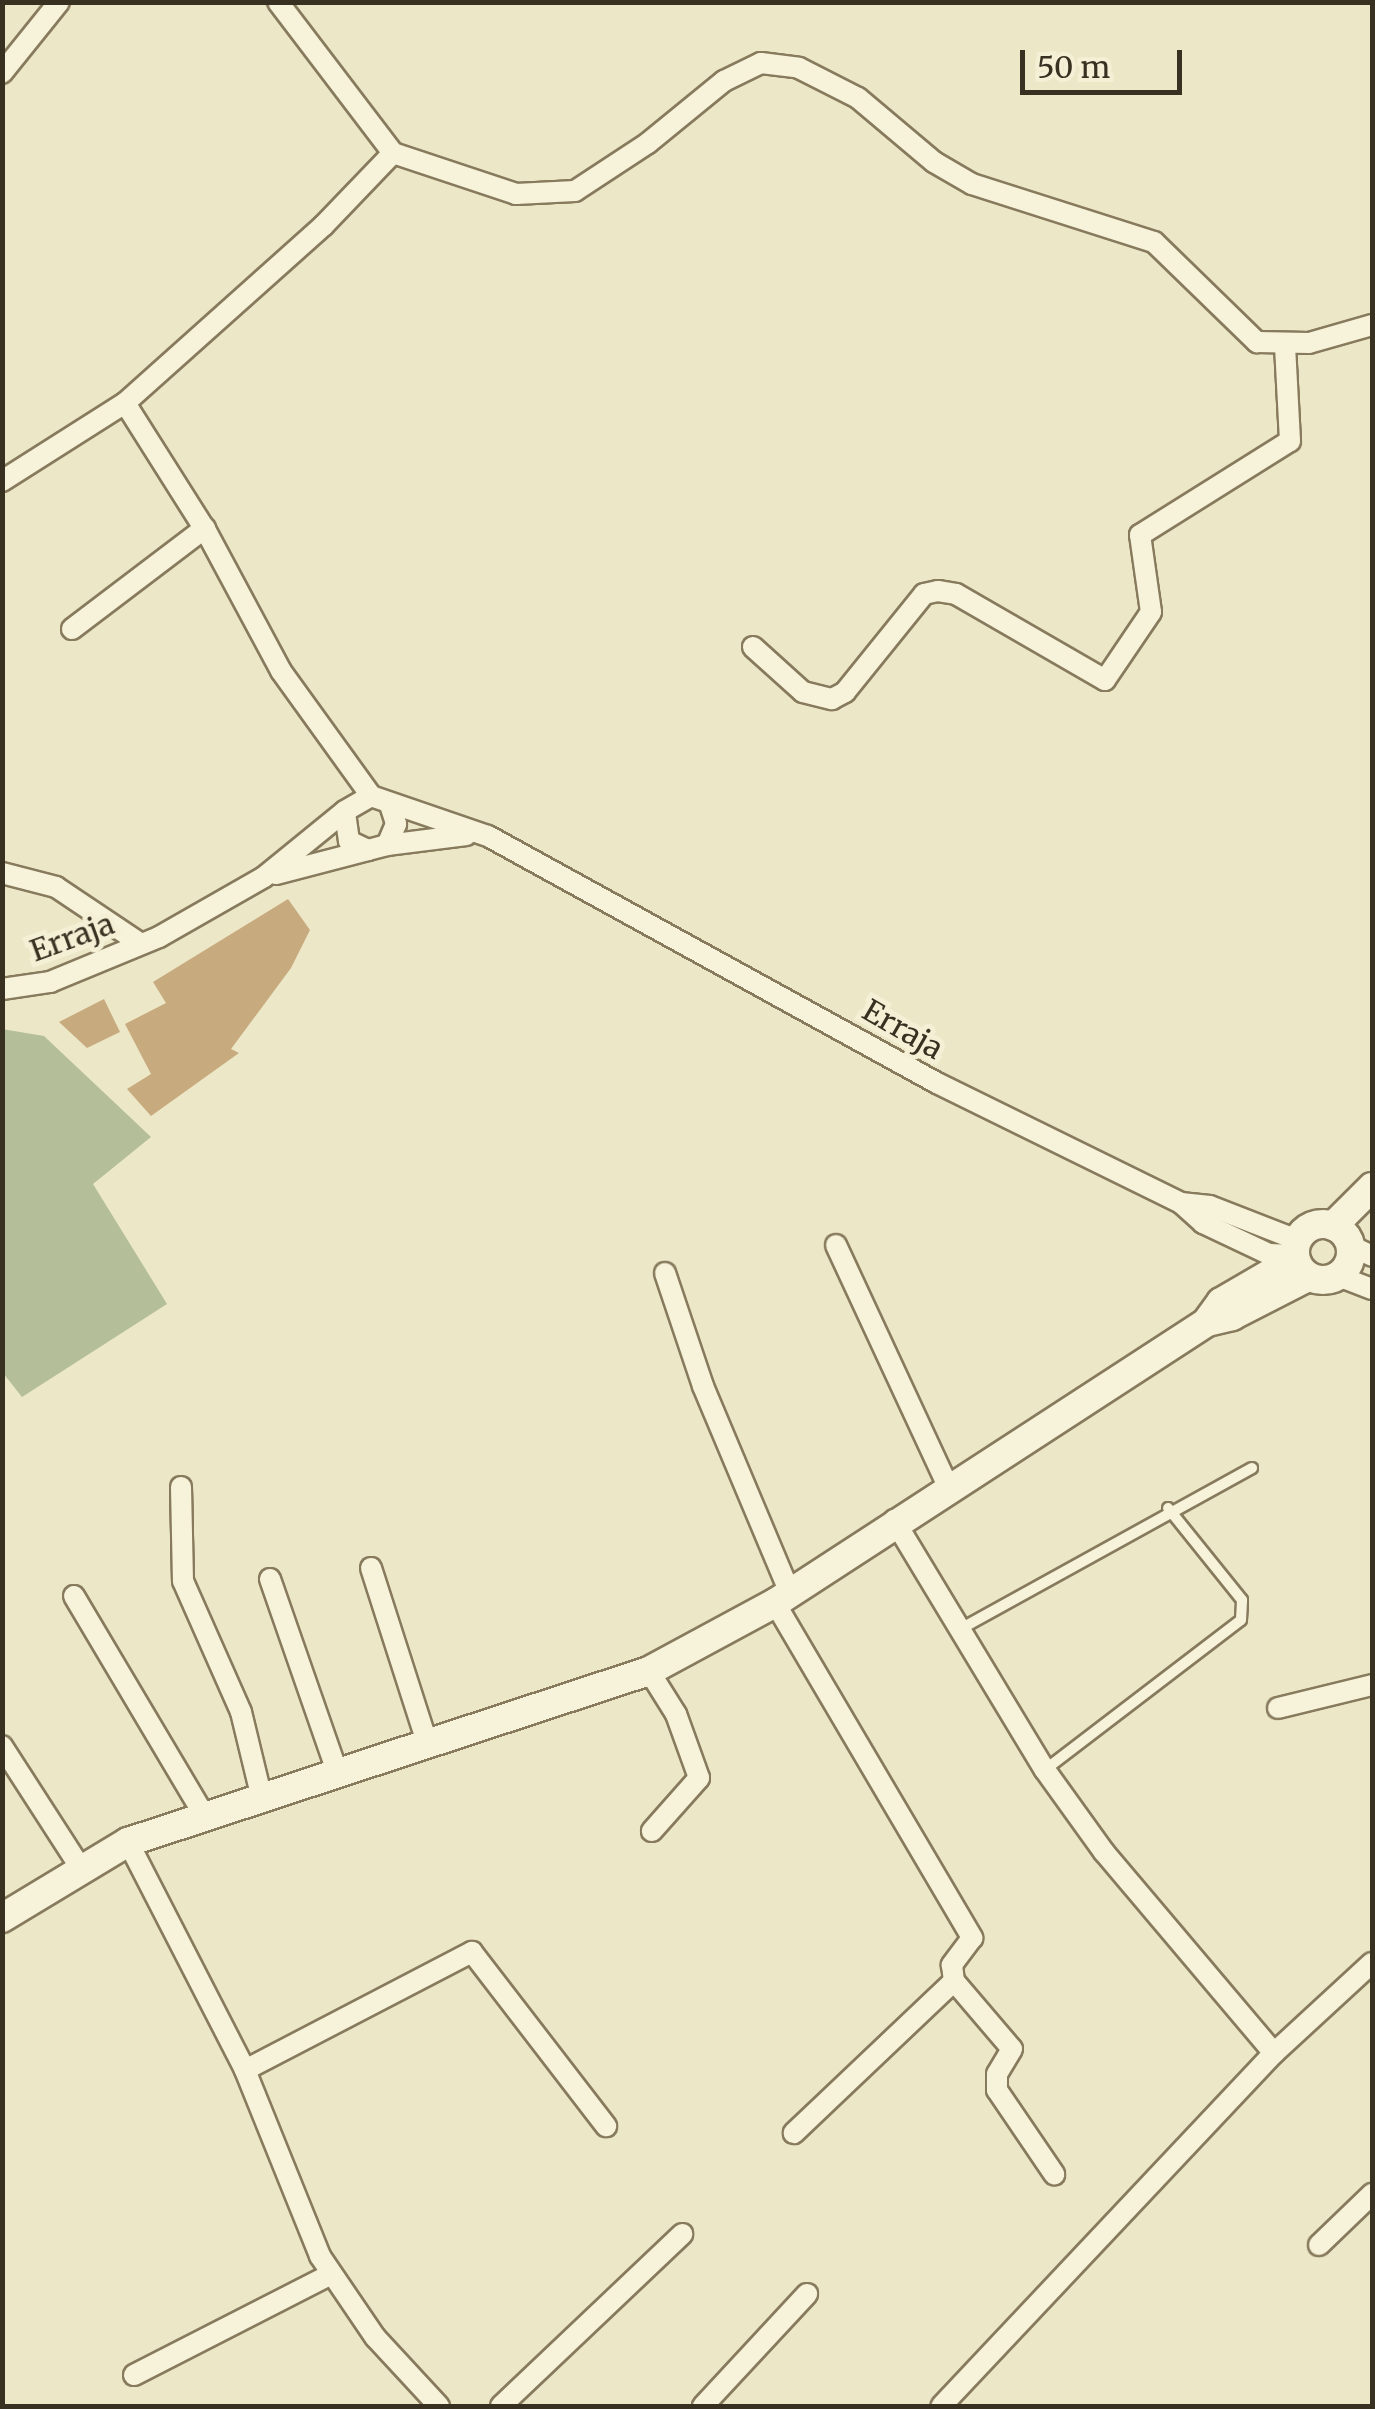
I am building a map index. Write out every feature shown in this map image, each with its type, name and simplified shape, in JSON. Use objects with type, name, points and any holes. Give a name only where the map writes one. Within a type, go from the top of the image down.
[{"type":"main road","points":[[1299,1258],[1338,1276],[1349,1263],[1351,1242],[1372,1187]]},
{"type":"main road","points":[[1351,1242],[1372,1214]]},
{"type":"main road","points":[[2,1918],[80,1867],[128,1842],[649,1672],[782,1598],[894,1520],[1207,1322],[1221,1302],[1299,1258],[1316,1225],[1351,1242]]},
{"type":"street","points":[[2,73],[59,2]]},
{"type":"street","points":[[278,2],[392,153],[516,194],[574,191],[648,143],[724,81],[778,62],[858,98],[934,162],[972,184],[1154,242],[1258,342],[1285,346],[1372,325]]},
{"type":"street","points":[[2,481],[126,403],[324,226],[392,153]]},
{"type":"street","points":[[753,647],[803,692],[832,699],[845,692],[924,594],[938,591],[956,594],[1104,680],[1152,612],[1140,535],[1290,440],[1285,346]]},
{"type":"street","points":[[126,403],[205,528],[281,671],[364,804],[396,824],[377,847]]},
{"type":"street","points":[[72,629],[205,528]]},
{"type":"street","points":[[364,804],[344,832],[377,847]]},
{"type":"street","points":[[264,877],[364,804]]},
{"type":"street","name":"Erraja","points":[[364,804],[488,836],[936,1083],[1181,1202],[1210,1206],[1299,1258]]},
{"type":"street","points":[[264,877],[435,834],[488,836]]},
{"type":"street","points":[[2,873],[56,887],[141,944]]},
{"type":"street","name":"Erraja","points":[[2,989],[50,982],[141,944],[264,877]]},
{"type":"street","points":[[836,1245],[948,1486]]},
{"type":"street","points":[[664,1273],[782,1598],[970,1928],[969,1945],[952,1965],[954,1980],[1012,2049],[998,2074],[997,2090],[1054,2174]]},
{"type":"street","points":[[1338,1276],[1372,1289]]},
{"type":"street","points":[[181,1488],[183,1581],[241,1712],[262,1798]]},
{"type":"street","points":[[894,1520],[964,1626],[1045,1770],[1104,1852],[1274,2053]]},
{"type":"street","points":[[371,1568],[428,1746]]},
{"type":"street","points":[[270,1579],[338,1774]]},
{"type":"street","points":[[74,1596],[204,1817]]},
{"type":"street","points":[[649,1672],[676,1714],[699,1778],[652,1831]]},
{"type":"street","points":[[1278,1708],[1372,1685]]},
{"type":"street","points":[[2,1746],[80,1867]]},
{"type":"street","points":[[128,1842],[245,2070],[295,2202],[331,2274],[375,2337],[437,2406]]},
{"type":"street","points":[[245,2070],[472,1952],[606,2126]]},
{"type":"street","points":[[942,2406],[1274,2053],[1372,1964]]},
{"type":"street","points":[[794,2133],[954,1980]]},
{"type":"street","points":[[1319,2245],[1372,2194]]},
{"type":"street","points":[[500,2406],[682,2234]]},
{"type":"street","points":[[134,2375],[331,2274]]},
{"type":"street","points":[[703,2406],[808,2294]]},
{"type":"lane","points":[[964,1626],[1168,1508],[1252,1468]]},
{"type":"lane","points":[[1045,1770],[1241,1620],[1242,1600],[1168,1508]]},
{"type":"green space","points":[[2,1029],[44,1036],[151,1137],[93,1184],[167,1304],[22,1397],[3,1373]]},
{"type":"building","points":[[288,899],[310,930],[291,968],[231,1049],[239,1053],[151,1116],[127,1089],[151,1074],[125,1024],[166,1003],[153,982]]},
{"type":"building","points":[[104,999],[120,1032],[87,1048],[59,1022]]}]
